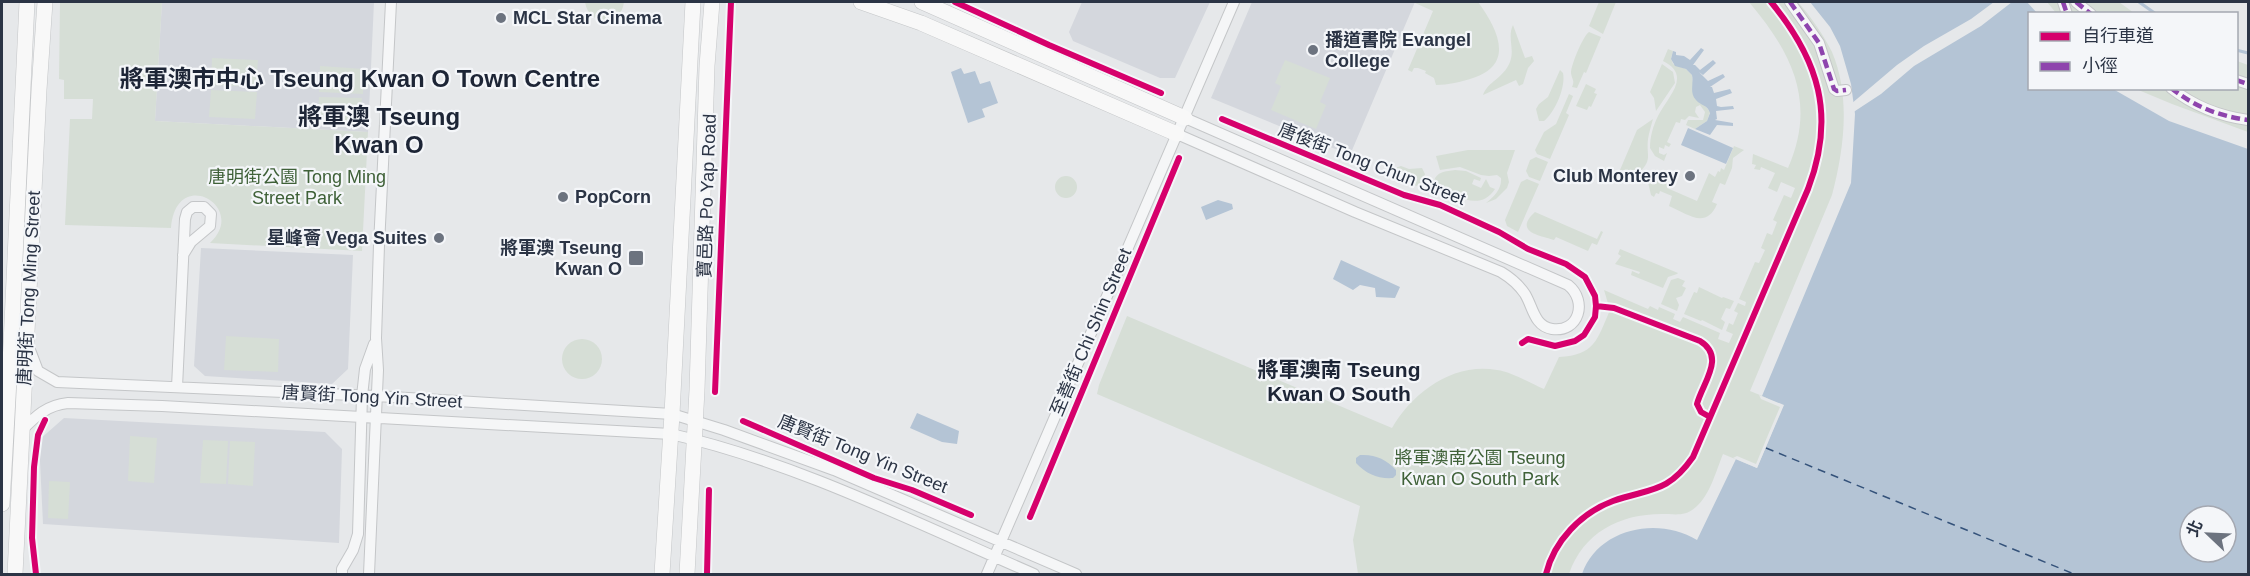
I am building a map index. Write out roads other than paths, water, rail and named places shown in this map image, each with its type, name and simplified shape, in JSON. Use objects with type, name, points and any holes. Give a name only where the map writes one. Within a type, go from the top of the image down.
[{"type":"main road","name":"唐明街 Tong Ming Street","points":[[2,504],[27,2]]},
{"type":"main road","name":"唐明街 Tong Ming Street","points":[[15,574],[45,2]]},
{"type":"main road","name":"寶邑路 Po Yap Road","points":[[662,574],[693,2]]},
{"type":"main road","name":"寶邑路 Po Yap Road","points":[[687,574],[695,421],[707,66],[712,2]]},
{"type":"main road","name":"唐俊街 Tong Chun Street","points":[[861,2],[921,22],[1177,134]]},
{"type":"main road","name":"唐俊街 Tong Chun Street","points":[[922,2],[1185,118]]},
{"type":"street","points":[[369,574],[378,370],[376,338],[391,2]]},
{"type":"street","name":"至善街 Chi Shin Street","points":[[987,574],[1234,2]]},
{"type":"street","points":[[1790,2],[1820,43],[1834,89],[1846,90]]},
{"type":"street","points":[[2076,2],[2088,12]]},
{"type":"street","points":[[2174,90],[2216,114],[2248,120]]},
{"type":"street","name":"唐俊街 Tong Chun Street","points":[[1177,134],[1355,212],[1501,272],[1510,277],[1524,292],[1535,317],[1549,329],[1562,329],[1572,323],[1579,312],[1577,294],[1569,285],[1185,118]]},
{"type":"street","points":[[177,387],[183,255]]},
{"type":"street","name":"唐賢街 Tong Yin Street","points":[[27,335],[32,360],[38,371],[57,382],[376,396],[672,414],[834,470],[1076,574]]},
{"type":"street","points":[[342,574],[342,569],[353,550],[358,534],[360,417],[365,369],[376,338]]},
{"type":"street","name":"唐賢街 Tong Yin Street","points":[[22,430],[44,411],[68,403],[162,406],[670,434],[694,440],[828,486],[1034,574]]},
{"type":"water","points":[[1810,2],[2027,2],[2036,12],[2028,12],[2028,90],[2115,90],[2169,121],[2248,149],[2248,574],[1582,574],[1590,558],[1601,546],[1631,531],[1648,528],[1665,529],[1697,540],[1736,459],[1757,468],[1783,406],[1762,396],[1851,183],[1855,114],[1851,84],[1840,46],[1830,27]]},
{"type":"water","points":[[1701,48],[1704,50],[1693,65],[1700,70],[1713,60],[1716,63],[1703,75],[1699,72],[1708,81],[1723,74],[1725,77],[1710,87],[1714,93],[1730,89],[1732,93],[1716,99],[1717,106],[1733,106],[1734,109],[1716,111],[1717,119],[1715,120],[1733,123],[1733,126],[1717,125],[1710,135],[1695,129],[1707,121],[1710,113],[1694,97],[1692,75],[1686,69],[1675,66],[1671,59],[1673,51],[1676,55],[1690,60]]},
{"type":"water","points":[[961,68],[964,74],[975,71],[980,84],[990,81],[998,103],[982,109],[985,117],[968,123],[951,72]]},
{"type":"water","points":[[1688,128],[1733,148],[1726,164],[1681,145]]},
{"type":"water","points":[[1218,200],[1232,204],[1233,209],[1206,220],[1201,207]]},
{"type":"water","points":[[1341,260],[1400,287],[1395,298],[1376,297],[1375,288],[1360,285],[1353,290],[1333,279]]},
{"type":"water","points":[[917,413],[959,431],[957,444],[942,442],[910,428]]},
{"type":"water","points":[[1360,455],[1371,455],[1384,460],[1396,470],[1396,475],[1388,478],[1368,473],[1356,463],[1356,458]]},
{"type":"waterway","points":[[2139,2],[2153,12]]},
{"type":"waterway","points":[[2238,50],[2248,53]]},
{"type":"place","name":"MCL Star Cinema","points":[[501,18]]},
{"type":"place","name":"播道書院 Evangel College","points":[[1313,50]]},
{"type":"place","name":"Club Monterey","points":[[1690,176]]},
{"type":"place","name":"PopCorn","points":[[563,197]]},
{"type":"place","name":"星峰薈 Vega Suites","points":[[439,238]]},
{"type":"place","name":"將軍澳 Tseung Kwan O","points":[[636,258]]},
{"type":"district","name":"將軍澳市中心 Tseung Kwan O Town Centre","points":[[360,78]]},
{"type":"district","name":"將軍澳 Tseung Kwan O","points":[[379,130]]},
{"type":"district","name":"將軍澳南 Tseung Kwan O South","points":[[1339,381]]},
{"type":"park label","name":"唐明街公園 Tong Ming Street Park","points":[[297,187]]},
{"type":"park label","name":"將軍澳南公園 Tseung Kwan O South Park","points":[[1480,468]]}]
